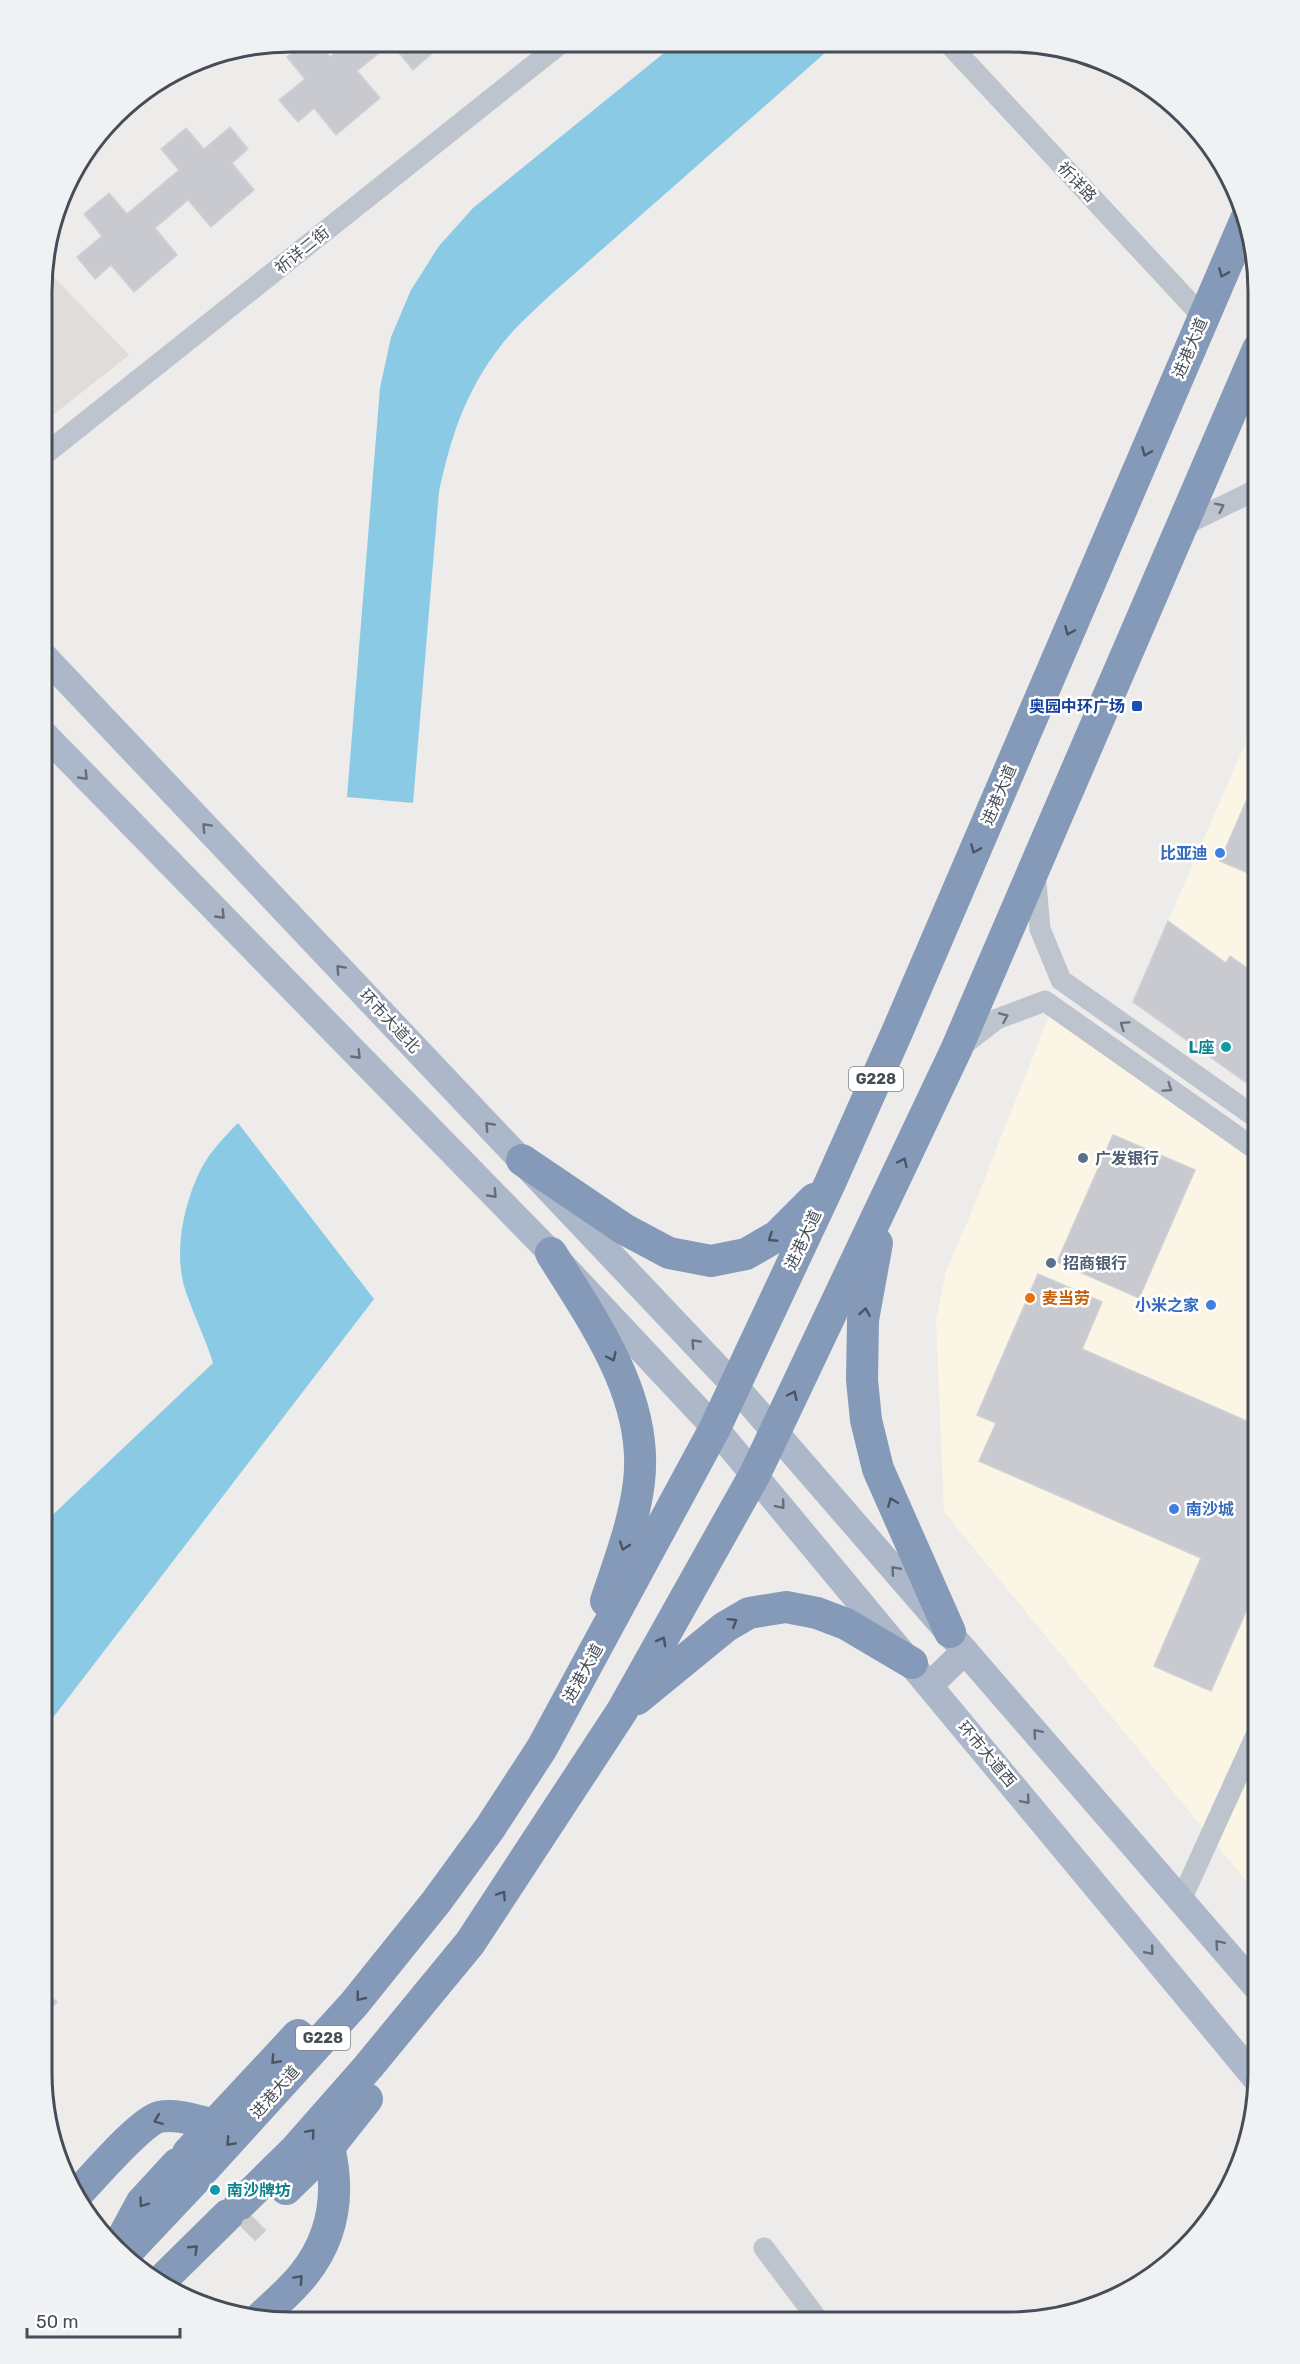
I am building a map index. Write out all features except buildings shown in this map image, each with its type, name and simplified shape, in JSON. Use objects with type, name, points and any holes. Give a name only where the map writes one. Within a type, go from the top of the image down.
[{"type":"highway","name":"进港大道","points":[[130,2248],[191,2167],[354,2004],[436,1902],[490,1828],[536,1757],[578,1682],[715,1428],[830,1183],[1240,233]]},
{"type":"highway","points":[[167,2276],[329,2147],[415,2037],[470,1943],[622,1711],[755,1474],[956,1050],[1248,372]]},
{"type":"highway","points":[[522,1160],[624,1229],[669,1253],[711,1261],[746,1254],[777,1236],[830,1183]]},
{"type":"highway","points":[[885,1200],[863,1320],[862,1380],[866,1420],[878,1469],[958,1642]]},
{"type":"highway","points":[[551,1253],[607,1347],[626,1388],[638,1437],[639,1481],[629,1532],[578,1682]]},
{"type":"highway","points":[[622,1711],[725,1628],[749,1613],[786,1606],[817,1613],[846,1624],[921,1674]]},
{"type":"highway","points":[[536,1757],[561,1778],[560,1807]]},
{"type":"highway","points":[[121,2239],[142,2202],[191,2167],[215,2124],[375,1948],[436,1902]]},
{"type":"highway","points":[[182,2285],[190,2281],[294,2151],[369,2067],[470,1943]]},
{"type":"highway","points":[[83,2188],[141,2129],[158,2118],[175,2116],[215,2124]]},
{"type":"highway","points":[[268,2310],[304,2275],[321,2249],[334,2205],[335,2173],[329,2147]]},
{"type":"main road","name":"环市大道北","points":[[52,664],[735,1386]]},
{"type":"main road","points":[[52,742],[551,1253],[715,1428]]},
{"type":"main road","points":[[735,1386],[1248,1978]]},
{"type":"main road","name":"环市大道西","points":[[715,1428],[1248,2069]]},
{"type":"main road","points":[[921,1674],[958,1642]]},
{"type":"street","name":"祈详二街","points":[[52,449],[550,52]]},
{"type":"street","name":"祈详路","points":[[957,52],[1204,318]]},
{"type":"street","points":[[1182,526],[1248,494]]},
{"type":"street","points":[[1035,870],[1040,929],[1061,980],[1248,1112]]},
{"type":"street","points":[[956,1050],[997,1019],[1045,1001],[1248,1144]]},
{"type":"street","points":[[1181,1900],[1248,1753]]},
{"type":"street","points":[[764,2248],[812,2312]]},
{"type":"shaded area","points":[[53,276],[129,355],[52,416]]},
{"type":"shaded area","points":[[1248,737],[1248,1084],[1133,1002]]},
{"type":"shaded area","name":"南沙城","points":[[1050,1014],[1248,1158],[1248,1883],[944,1512],[936,1320],[946,1271]]},
{"type":"water","points":[[665,52],[826,52],[547,298],[514,330],[486,367],[474,386],[457,426],[439,492],[413,803],[347,797],[380,388],[391,337],[411,290],[439,246],[473,208]]},
{"type":"water","points":[[238,1123],[374,1299],[52,1719],[52,1515],[213,1363],[184,1286],[180,1257],[182,1226],[190,1196],[201,1169]]},
{"type":"tunnel","points":[[244,2230],[255,2219]]},
{"type":"place","name":"奥园中环广场","points":[[1137,706]]},
{"type":"place","name":"比亚迪","points":[[1220,853]]},
{"type":"place","name":"L座","points":[[1226,1047]]},
{"type":"place","name":"广发银行","points":[[1083,1158]]},
{"type":"place","name":"招商银行","points":[[1051,1263]]},
{"type":"place","name":"麦当劳","points":[[1030,1298]]},
{"type":"place","name":"小米之家","points":[[1211,1305]]},
{"type":"place","name":"南沙城","points":[[1174,1509]]},
{"type":"place","name":"南沙牌坊","points":[[215,2190]]}]
